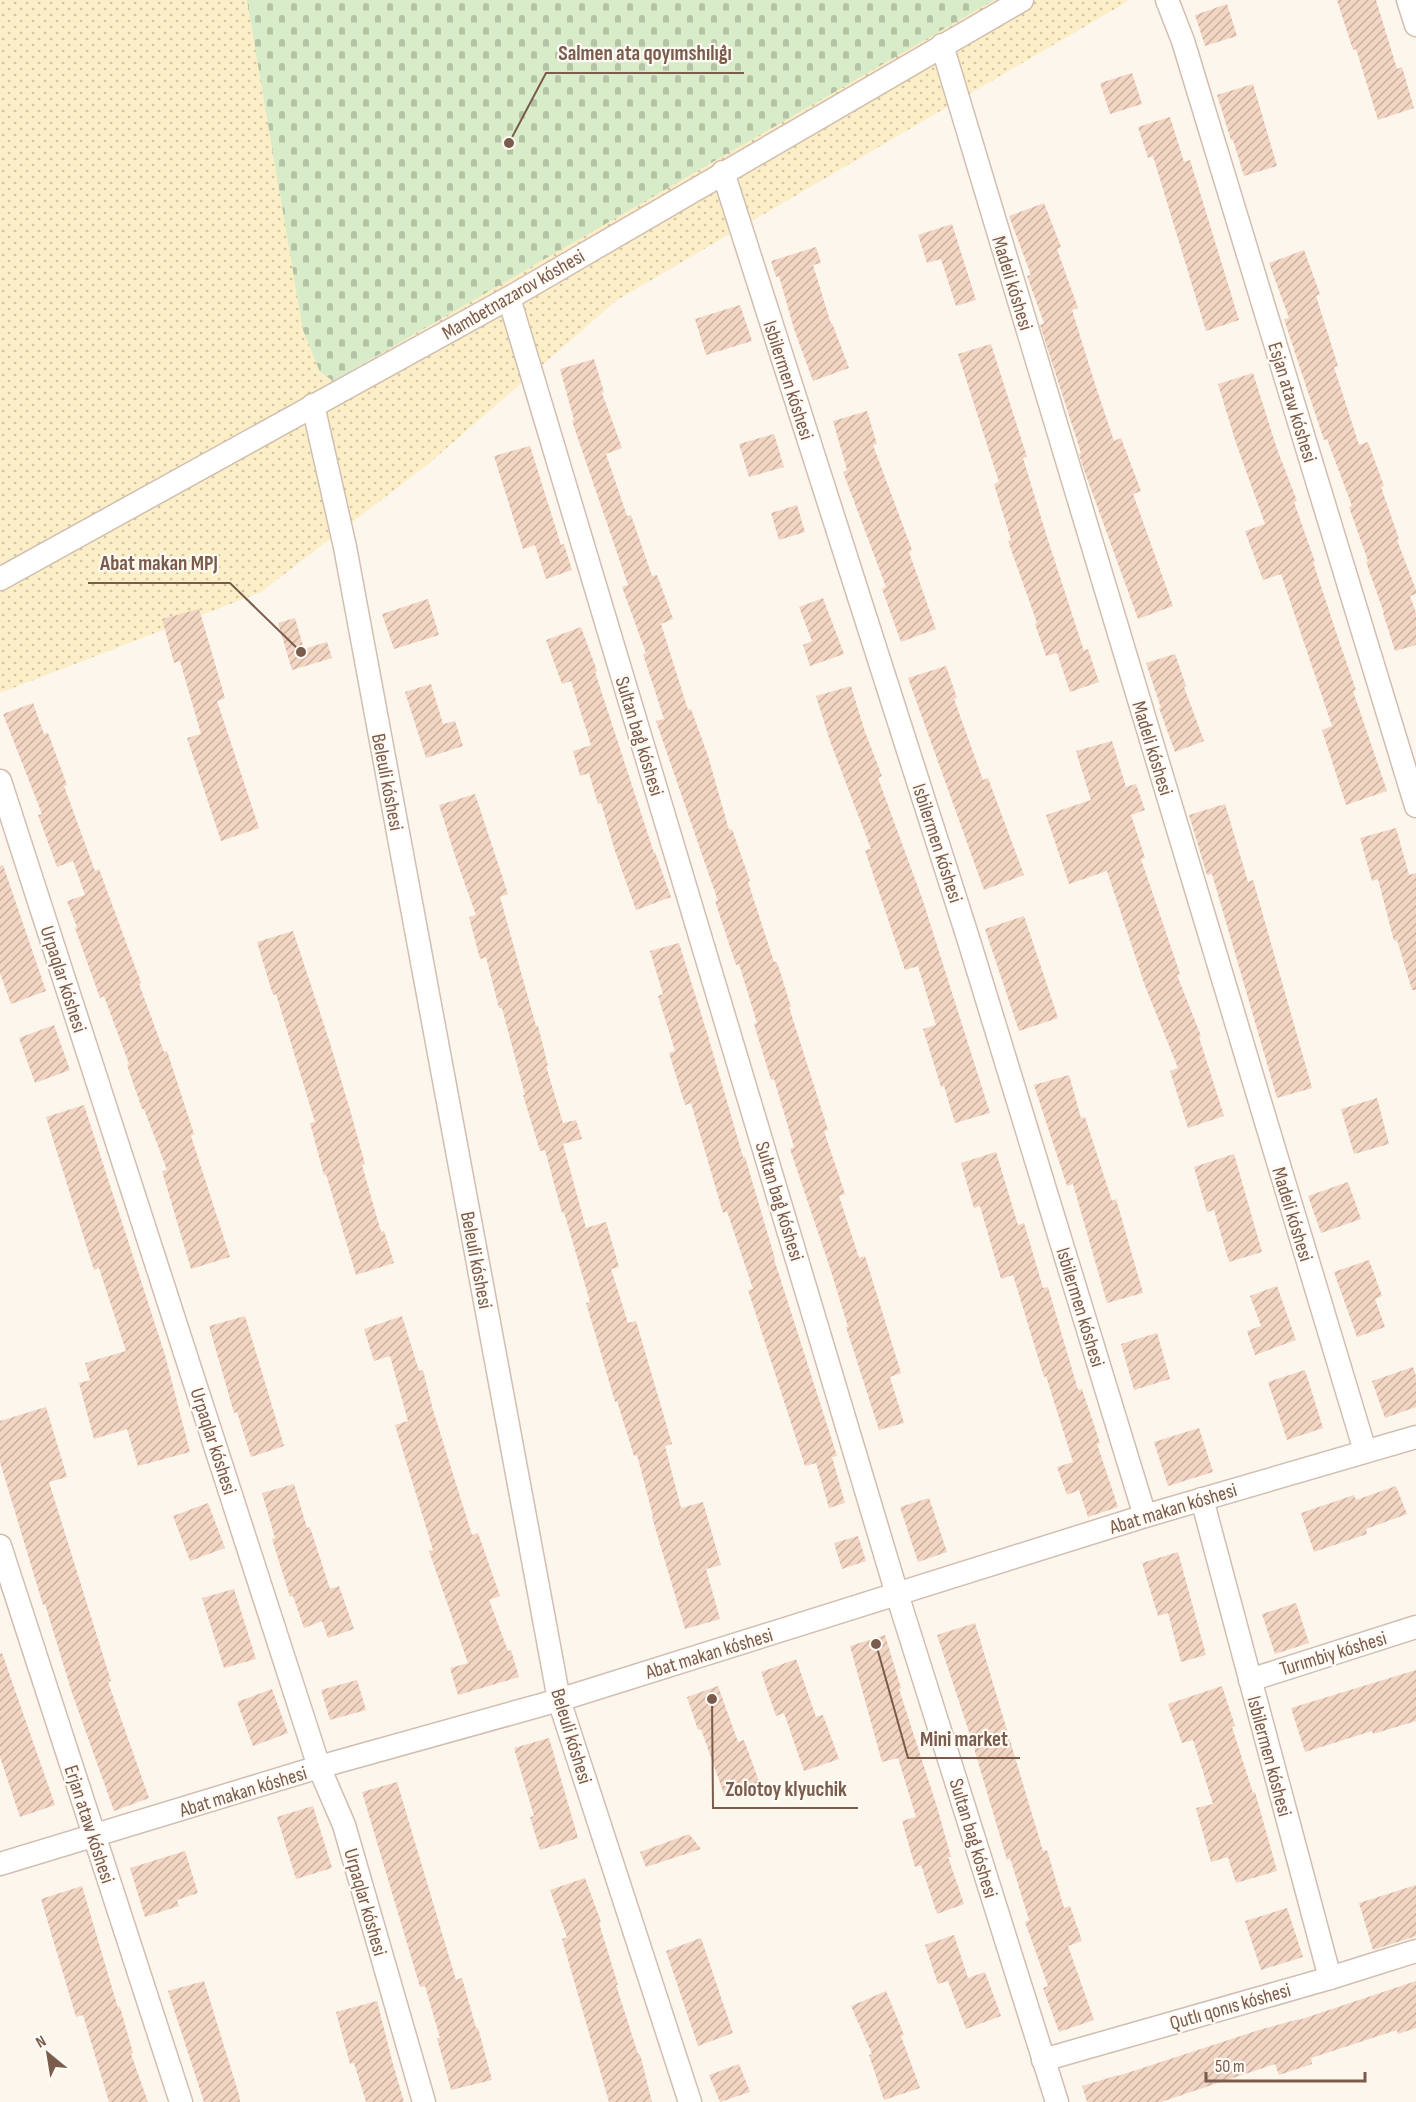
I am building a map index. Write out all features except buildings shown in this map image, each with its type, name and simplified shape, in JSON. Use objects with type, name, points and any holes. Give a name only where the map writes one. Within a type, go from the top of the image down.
[{"type":"street","name":"Mambetnazarov kóshesi","points":[[0,579],[509,298],[1022,0]]},
{"type":"street","name":"Esjan ataw kóshesi","points":[[1167,0],[1183,41],[1416,806]]},
{"type":"street","points":[[1408,0],[1416,25]]},
{"type":"street","name":"Madeli kóshesi","points":[[942,45],[1365,1451]]},
{"type":"street","name":"Isbilermen kóshesi","points":[[723,172],[969,941],[1145,1516]]},
{"type":"street","name":"Sultan baǵ kóshesi","points":[[509,298],[897,1594],[1057,2102]]},
{"type":"street","name":"Beleuli kóshesi","points":[[313,405],[345,547],[559,1700],[690,2102]]},
{"type":"street","name":"Urpaqlar kóshesi","points":[[0,781],[319,1767],[344,1825],[424,2102]]},
{"type":"street","name":"Abat makan kóshesi","points":[[0,1864],[319,1767],[559,1700],[1145,1516],[1416,1437]]},
{"type":"street","name":"Isbilermen kóshesi","points":[[1202,1499],[1330,1978]]},
{"type":"street","name":"Erjan ataw kóshesi","points":[[0,1546],[181,2102]]},
{"type":"street","name":"Turımbiy kóshesi","points":[[1250,1680],[1416,1627]]},
{"type":"street","name":"Qutlı qonıs kóshesi","points":[[1043,2060],[1416,1951]]},
{"type":"sand","points":[[0,0],[1130,0],[617,300],[427,465],[261,592],[0,693]]},
{"type":"green space","points":[[247,0],[994,0],[333,381],[320,372],[303,330]]},
{"type":"place","name":"Salmen ata qoyımshılıǵı","points":[[509,143]]},
{"type":"place","name":"Abat makan MPJ","points":[[301,652]]},
{"type":"place","name":"Mini market","points":[[876,1644]]},
{"type":"place","name":"Zolotoy klyuchik","points":[[712,1699]]}]
